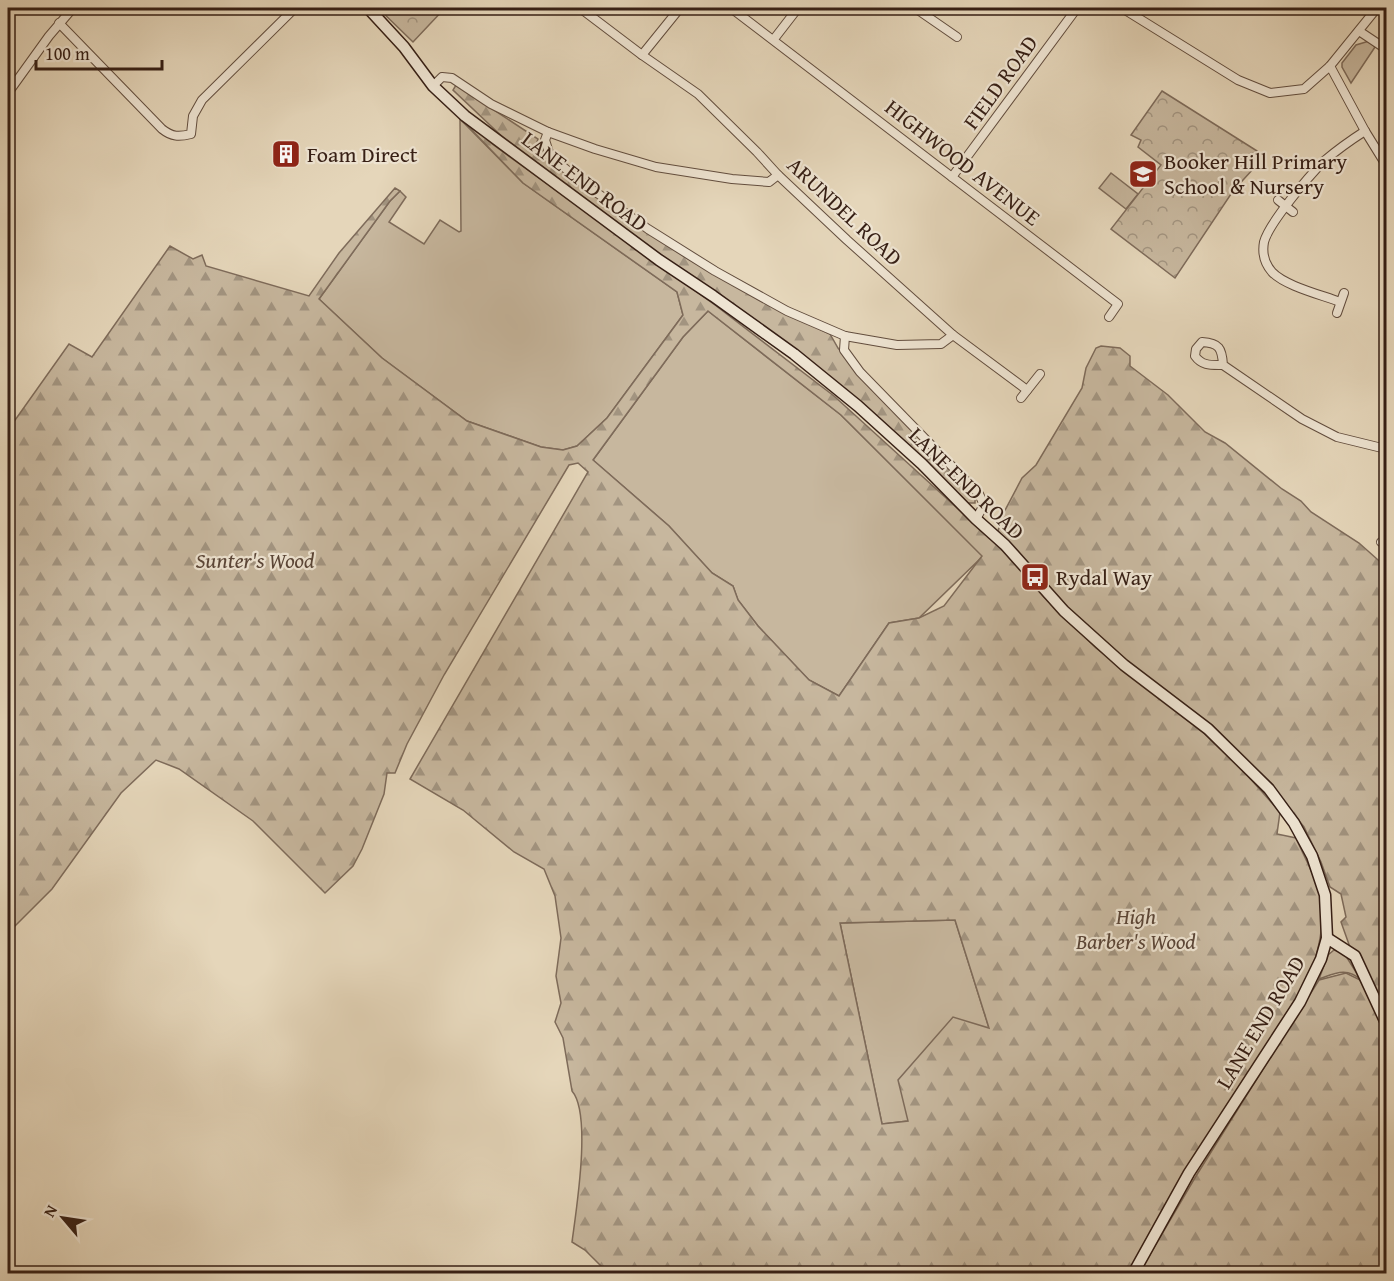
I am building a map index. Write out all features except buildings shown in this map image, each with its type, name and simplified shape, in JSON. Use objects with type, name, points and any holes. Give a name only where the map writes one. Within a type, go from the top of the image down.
[{"type":"street","points":[[8,93],[59,23],[73,8]]},
{"type":"street","points":[[59,23],[162,129],[169,134],[180,136],[191,134],[194,116],[202,100],[295,8]]},
{"type":"street","name":"LANE END ROAD","points":[[368,8],[400,43],[433,86],[465,116],[659,260],[794,354],[833,385],[922,464],[1005,545],[1071,618],[1131,670],[1208,729],[1269,789],[1294,823],[1312,856],[1325,895],[1327,938],[1321,959],[1300,1002],[1190,1173],[1133,1274]]},
{"type":"street","name":"ARUNDEL ROAD","points":[[580,8],[698,94],[778,175],[953,335],[1027,390]]},
{"type":"street","points":[[642,55],[680,8]]},
{"type":"street","name":"HIGHWOOD AVENUE","points":[[731,8],[1118,304],[1109,317]]},
{"type":"street","points":[[774,39],[798,8]]},
{"type":"street","points":[[915,8],[957,36]]},
{"type":"street","name":"FIELD ROAD","points":[[952,177],[1077,8]]},
{"type":"street","points":[[1122,8],[1238,80],[1270,93],[1304,89],[1330,66],[1377,8]]},
{"type":"street","points":[[1359,31],[1385,46]]},
{"type":"street","points":[[1330,66],[1386,165]]},
{"type":"street","points":[[433,86],[442,77],[452,78],[491,104],[548,132],[656,167],[769,182],[778,175]]},
{"type":"street","points":[[1340,302],[1283,280],[1273,273],[1263,254],[1264,241],[1270,228],[1323,162],[1365,131]]},
{"type":"street","points":[[548,132],[545,140],[550,156],[583,183],[648,229],[715,271],[786,311],[845,336],[897,345],[941,344],[953,335]]},
{"type":"street","points":[[1278,200],[1293,212]]},
{"type":"street","points":[[1337,313],[1344,293]]},
{"type":"street","points":[[845,336],[844,350],[860,372],[979,494],[984,505],[976,519]]},
{"type":"street","points":[[1223,365],[1302,419],[1337,437],[1386,449]]},
{"type":"street","points":[[1021,398],[1040,374]]},
{"type":"street","points":[[1327,938],[1355,956],[1386,1023]]},
{"type":"green space","points":[[378,8],[445,8],[413,42]]},
{"type":"green space","points":[[1369,41],[1375,47],[1351,83],[1342,63],[1356,45]]},
{"type":"green space","points":[[456,85],[538,139],[536,145],[638,226],[685,257],[758,299],[830,334],[838,348],[869,385],[960,475],[975,496],[975,503],[968,503],[901,438],[830,378],[623,232],[527,160],[453,90]]},
{"type":"green space","points":[[1162,91],[1265,156],[1233,191],[1175,278],[1111,229],[1161,165],[1138,147],[1141,140],[1131,135]]},
{"type":"green space","name":"High Barber's Wood","points":[[466,118],[491,143],[715,305],[834,396],[1011,557],[1044,597],[1096,648],[1224,749],[1280,812],[1277,834],[1296,838],[1316,881],[1322,905],[1321,936],[1310,975],[1128,1273],[823,1274],[812,1270],[790,1268],[787,1274],[608,1273],[585,1250],[572,1242],[581,1164],[581,1120],[578,1103],[572,1091],[563,1038],[555,1022],[561,1003],[556,976],[561,938],[555,896],[544,869],[514,852],[463,810],[410,779],[588,472],[578,463],[569,465],[444,675],[407,744],[395,773],[387,773],[384,794],[353,866],[325,893],[253,821],[179,769],[156,760],[121,793],[52,889],[15,926],[8,925],[8,430],[69,344],[92,357],[170,246],[193,259],[202,255],[206,266],[309,296],[339,253],[395,188],[400,191],[390,201],[319,299],[382,358],[467,421],[541,447],[563,450],[577,446],[607,418],[683,315],[677,292],[523,183],[465,123]],"holes":[[[708,311],[841,415],[982,556],[944,606],[919,618],[889,623],[839,696],[809,680],[758,626],[738,600],[733,586],[712,573],[669,526],[593,460],[683,337]],[[955,920],[989,1028],[953,1017],[898,1080],[908,1121],[882,1124],[840,923]]]},
{"type":"green space","points":[[460,119],[523,183],[677,292],[683,315],[607,418],[577,446],[563,450],[541,447],[467,421],[382,358],[319,299],[390,201],[400,191],[406,197],[389,222],[424,244],[440,220],[459,232],[461,231]]},
{"type":"green space","points":[[1111,173],[1138,194],[1126,209],[1099,188]]},
{"type":"green space","points":[[708,311],[841,415],[983,556],[919,618],[889,623],[839,696],[809,680],[758,626],[738,600],[733,586],[712,573],[669,526],[593,460],[683,337]]},
{"type":"green space","points":[[1101,346],[1120,348],[1130,356],[1130,366],[1168,395],[1205,432],[1225,443],[1282,489],[1301,501],[1311,512],[1359,543],[1386,567],[1386,1273],[1139,1273],[1196,1176],[1319,980],[1346,973],[1362,981],[1341,922],[1346,917],[1341,894],[1330,887],[1304,827],[1271,786],[1088,629],[1002,539],[998,531],[1002,516],[1022,478],[1036,465],[1082,388],[1086,368],[1096,348]]},
{"type":"green space","points":[[955,920],[989,1028],[908,1121],[882,1124],[840,923]]},
{"type":"green space","points":[[1334,950],[1344,953],[1361,980],[1346,972],[1319,979],[1328,955]]},
{"type":"place","name":"Foam Direct","points":[[286,154]]},
{"type":"place","name":"Booker Hill Primary School & Nursery","points":[[1143,174]]},
{"type":"place","name":"Rydal Way","points":[[1035,577]]},
{"type":"park label","name":"Sunter's Wood","points":[[255,560]]}]
